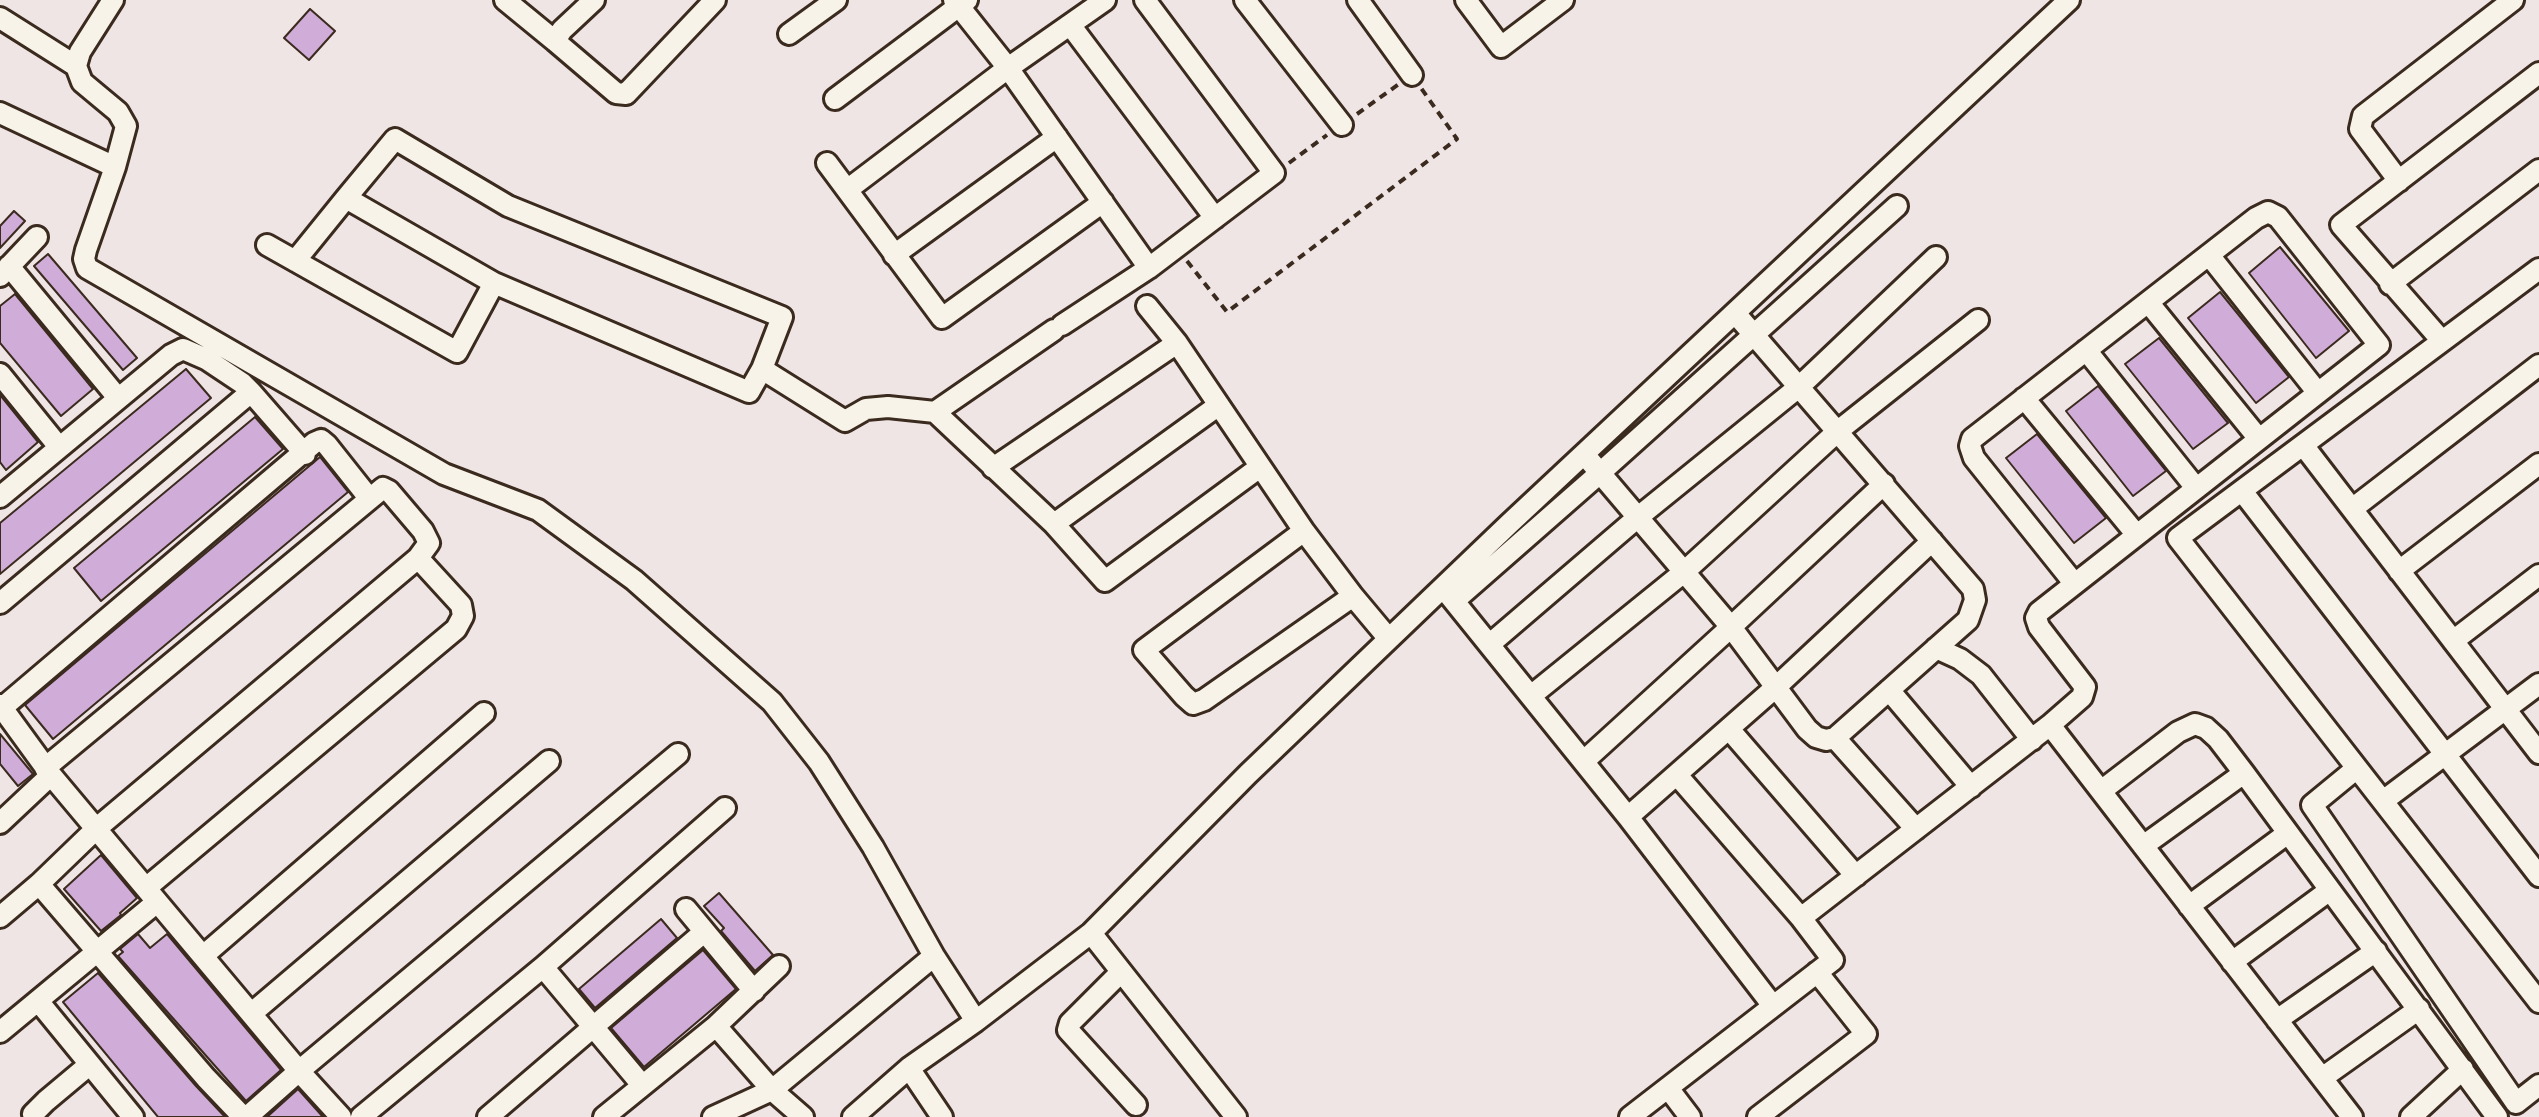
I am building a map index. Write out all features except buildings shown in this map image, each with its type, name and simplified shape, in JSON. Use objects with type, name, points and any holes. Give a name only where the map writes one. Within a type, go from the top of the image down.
[{"type":"street","points":[[113,0],[80,52],[76,66],[82,82],[124,119],[126,126],[86,250],[84,259],[87,268],[444,474],[538,510],[634,580],[772,702],[819,762],[976,1021]]},
{"type":"street","points":[[505,0],[616,93],[626,94],[715,0]]},
{"type":"street","points":[[555,41],[562,30],[594,0]]},
{"type":"street","points":[[789,34],[836,0]]},
{"type":"street","points":[[847,190],[1008,68],[1105,0]]},
{"type":"street","points":[[935,412],[1149,268],[1274,173],[1145,0]]},
{"type":"street","points":[[1245,0],[1342,125]]},
{"type":"street","points":[[1358,0],[1412,75]]},
{"type":"street","points":[[1466,0],[1501,47],[1563,0]]},
{"type":"street","points":[[1448,594],[1584,454],[2069,0]]},
{"type":"street","points":[[2399,181],[2362,133],[2360,122],[2363,116],[2513,0]]},
{"type":"street","points":[[835,99],[960,2],[1149,268]]},
{"type":"street","points":[[0,18],[76,66]]},
{"type":"street","points":[[1071,26],[1215,218]]},
{"type":"street","points":[[2442,341],[2341,225],[2539,73]]},
{"type":"street","points":[[2,119],[115,167]]},
{"type":"street","points":[[894,255],[1057,137]]},
{"type":"street","points":[[295,261],[346,198],[395,139],[508,206],[782,317],[762,369],[749,392],[494,283],[346,198]]},
{"type":"street","points":[[827,163],[942,318],[1103,202]]},
{"type":"street","points":[[2390,284],[2539,170]]},
{"type":"street","points":[[853,1117],[909,1068],[1091,933],[1248,774],[1389,639],[1600,473],[1897,206]]},
{"type":"street","points":[[1801,918],[2080,700],[2085,687],[2039,627],[2036,618],[2044,607],[2379,345],[2278,217],[2268,212],[2256,218],[1972,439],[1970,446],[1974,458],[2074,583]]},
{"type":"street","points":[[37,237],[4,271],[118,398]]},
{"type":"street","points":[[267,245],[457,352],[494,283]]},
{"type":"street","points":[[2209,255],[2318,393]]},
{"type":"street","points":[[1490,644],[1637,518],[1800,386],[1936,257]]},
{"type":"street","points":[[2535,280],[2442,341],[2178,538],[2539,1002]]},
{"type":"street","points":[[2148,302],[2259,439]]},
{"type":"street","points":[[1147,306],[1177,343],[1304,531],[1389,639]]},
{"type":"street","points":[[1584,454],[1731,627],[1816,737],[1826,740],[1835,738],[1968,620],[1975,600],[1973,589],[1735,313]]},
{"type":"street","points":[[1532,695],[1684,572],[1838,431],[1978,320]]},
{"type":"street","points":[[993,468],[1177,343]]},
{"type":"street","points":[[0,496],[171,355],[183,349],[206,359],[242,383],[305,454]]},
{"type":"street","points":[[2086,350],[2196,488]]},
{"type":"street","points":[[2352,509],[2539,365]]},
{"type":"street","points":[[762,369],[845,421],[866,409],[888,407],[935,412],[1054,524],[1105,581],[1260,467]]},
{"type":"street","points":[[0,374],[59,447]]},
{"type":"street","points":[[0,603],[251,392]]},
{"type":"street","points":[[2024,398],[2136,534]]},
{"type":"street","points":[[1054,524],[1219,405]]},
{"type":"street","points":[[341,1117],[48,772],[1,706],[321,440],[343,462],[369,498]]},
{"type":"street","points":[[2303,445],[2539,753]]},
{"type":"street","points":[[2399,571],[2539,464]]},
{"type":"street","points":[[1584,761],[1884,484]]},
{"type":"street","points":[[0,917],[97,828],[418,558],[429,543],[423,531],[383,488],[48,772],[1,819]]},
{"type":"street","points":[[2242,491],[2539,876]]},
{"type":"street","points":[[1304,531],[1144,650],[1193,704],[1204,700],[1353,596]]},
{"type":"street","points":[[1628,817],[1776,687],[1932,541]]},
{"type":"street","points":[[0,1032],[98,951],[151,895],[456,629],[463,616],[461,605],[418,558]]},
{"type":"street","points":[[2453,641],[2539,575]]},
{"type":"street","points":[[1448,594],[1532,695],[1773,1006]]},
{"type":"street","points":[[1936,648],[1960,659],[1981,675],[2032,740]]},
{"type":"street","points":[[2383,801],[2539,684]]},
{"type":"street","points":[[1889,690],[1971,787]]},
{"type":"street","points":[[203,956],[484,713]]},
{"type":"street","points":[[2101,791],[2178,732],[2195,724],[2206,728],[2244,773],[2497,1117]]},
{"type":"street","points":[[2050,725],[2352,1117]]},
{"type":"street","points":[[1729,729],[1856,876]]},
{"type":"street","points":[[1835,738],[1916,829]]},
{"type":"street","points":[[39,884],[206,1078],[245,1117],[678,754]]},
{"type":"street","points":[[252,1013],[549,761]]},
{"type":"street","points":[[2357,768],[2312,805],[2516,1103],[2539,1085]]},
{"type":"street","points":[[2143,846],[2244,773]]},
{"type":"street","points":[[1630,1117],[1833,960],[1801,918],[1677,775]]},
{"type":"street","points":[[361,1117],[543,967],[725,808]]},
{"type":"street","points":[[2189,906],[2288,833]]},
{"type":"street","points":[[2232,962],[2330,890]]},
{"type":"street","points":[[686,909],[754,991]]},
{"type":"street","points":[[488,1117],[704,932]]},
{"type":"street","points":[[1091,933],[1236,1117]]},
{"type":"street","points":[[2277,1020],[2376,951]]},
{"type":"street","points":[[713,1117],[772,1090],[934,956]]},
{"type":"street","points":[[604,1117],[716,1026],[779,966]]},
{"type":"street","points":[[543,967],[642,1085]]},
{"type":"street","points":[[1121,972],[1070,1023],[1068,1030],[1136,1105]]},
{"type":"street","points":[[1758,1117],[1784,1110],[1866,1034],[1817,972]]},
{"type":"street","points":[[39,1002],[133,1117]]},
{"type":"street","points":[[2322,1078],[2419,1009]]},
{"type":"street","points":[[716,1026],[772,1090],[803,1117]]},
{"type":"street","points":[[34,1117],[33,1114],[46,1101],[89,1065]]},
{"type":"street","points":[[909,1068],[942,1117]]},
{"type":"street","points":[[2411,1117],[2463,1069]]},
{"type":"street","points":[[1668,1088],[1690,1117]]},
{"type":"path","points":[[1176,248],[1227,312],[1457,139],[1412,75],[1274,173]]}]
